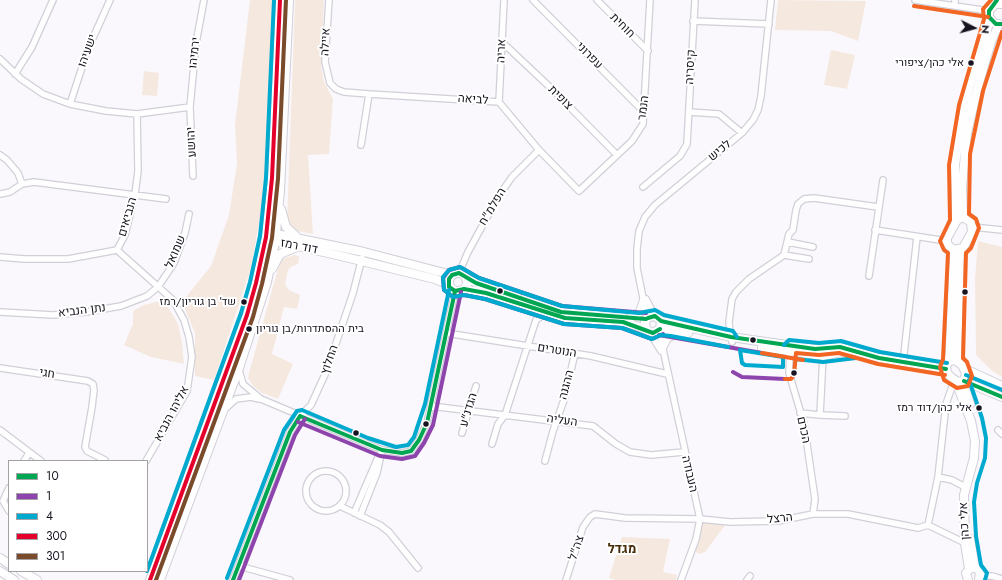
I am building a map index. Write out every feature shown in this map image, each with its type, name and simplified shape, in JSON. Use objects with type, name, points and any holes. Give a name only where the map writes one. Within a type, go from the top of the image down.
[{"type":"street","points":[[15,74],[32,47],[53,0]]},
{"type":"street","name":"ישעיהו","points":[[70,104],[88,49],[110,0]]},
{"type":"street","name":"ירמיהו","points":[[190,107],[196,43],[204,0]]},
{"type":"street","points":[[150,580],[247,315],[266,237],[272,178],[280,0]]},
{"type":"street","points":[[160,580],[239,368],[267,282],[275,242],[280,198],[289,0]]},
{"type":"street","name":"איילה","points":[[329,0],[325,62],[330,83]]},
{"type":"street","name":"אריה","points":[[499,102],[504,0]]},
{"type":"street","name":"עפרוני","points":[[533,0],[644,112]]},
{"type":"street","name":"חוחית","points":[[597,0],[648,51]]},
{"type":"street","name":"הנמר","points":[[579,191],[617,155],[638,133],[643,124],[650,0]]},
{"type":"street","name":"קיסריה","points":[[643,187],[672,163],[684,150],[687,144],[695,0]]},
{"type":"street","name":"לכיש","points":[[655,322],[644,300],[640,283],[637,249],[639,231],[645,217],[661,200],[742,133],[753,120],[759,103],[771,0]]},
{"type":"street","points":[[915,0],[955,3],[989,11]]},
{"type":"street","points":[[989,11],[998,3]]},
{"type":"street","points":[[956,221],[963,218],[971,222],[973,227],[966,245],[957,250],[949,247],[946,241],[956,221],[955,165],[969,88],[990,20],[989,11]]},
{"type":"street","points":[[963,218],[962,186],[967,133],[978,84],[991,42],[1000,24],[990,20]]},
{"type":"street","points":[[694,21],[769,24]]},
{"type":"street","name":"צופית","points":[[502,42],[554,91],[617,155]]},
{"type":"street","points":[[0,59],[15,74],[43,94],[70,104],[106,111],[137,114],[190,107]]},
{"type":"street","name":"לביאה","points":[[330,83],[336,89],[344,92],[499,102],[539,150],[579,191]]},
{"type":"street","points":[[361,146],[369,94]]},
{"type":"street","name":"יהושע","points":[[190,107],[193,176]]},
{"type":"street","points":[[689,112],[719,114],[742,133]]},
{"type":"street","name":"הנביאים","points":[[0,257],[24,259],[68,259],[117,250],[125,235],[135,194],[138,171],[137,114]]},
{"type":"street","name":"הפלמ\"ח","points":[[459,275],[468,252],[498,196],[512,177],[539,150]]},
{"type":"street","points":[[0,155],[7,160],[18,173],[22,184]]},
{"type":"street","points":[[869,276],[883,180]]},
{"type":"street","points":[[0,194],[10,192],[22,184],[34,182],[82,190],[135,194],[166,199]]},
{"type":"street","points":[[280,198],[281,213],[286,227],[294,235],[302,239]]},
{"type":"street","points":[[732,339],[730,316],[732,300],[736,292],[749,279],[784,255],[789,234],[793,230],[798,204],[804,199],[814,198],[878,207]]},
{"type":"street","name":"שמואל","points":[[158,287],[174,263],[185,233],[189,214]]},
{"type":"street","points":[[973,227],[1002,230]]},
{"type":"street","points":[[875,230],[946,241]]},
{"type":"street","name":"דוד רמז","points":[[266,237],[276,234],[302,239],[459,275],[561,312],[610,315],[630,318],[732,339]]},
{"type":"street","name":"דוד רמז","points":[[266,237],[275,242],[435,279],[449,285]]},
{"type":"street","points":[[904,363],[916,237]]},
{"type":"street","points":[[788,242],[813,247]]},
{"type":"street","points":[[267,282],[280,254],[297,247]]},
{"type":"street","name":"אליהו הנביא","points":[[117,250],[173,300],[184,320],[189,337],[192,357],[187,391],[147,460]]},
{"type":"street","points":[[953,361],[957,250]]},
{"type":"street","name":"החלוץ","points":[[233,580],[290,432],[300,416],[314,400],[327,370],[353,293],[364,252]]},
{"type":"street","points":[[784,255],[809,259]]},
{"type":"street","points":[[221,414],[236,399],[251,397],[261,399],[382,450],[402,453],[411,451],[419,440],[431,406],[446,333],[459,290],[467,284],[459,275],[449,279],[449,285],[459,290],[486,293],[546,313],[573,319],[600,319],[623,322],[648,331]]},
{"type":"street","name":"לכיש","points":[[640,283],[655,322]]},
{"type":"street","name":"נתן הנביא","points":[[0,312],[53,315],[86,312],[128,303],[147,296],[158,287]]},
{"type":"street","points":[[630,318],[640,312],[644,300]]},
{"type":"street","points":[[492,444],[498,424],[506,415],[536,320],[546,313]]},
{"type":"street","points":[[648,331],[645,325],[655,322]]},
{"type":"street","points":[[648,331],[655,322]]},
{"type":"street","name":"דוד רמז","points":[[655,322],[680,332],[732,339],[823,356],[836,353],[856,352]]},
{"type":"street","name":"העבודה","points":[[655,322],[700,519],[696,540],[681,580]]},
{"type":"street","name":"העבודה","points":[[648,331],[659,347],[666,366]]},
{"type":"street","points":[[662,348],[667,338],[680,332]]},
{"type":"street","name":"הנוטרים","points":[[446,333],[575,353],[667,374]]},
{"type":"street","name":"דוד רמז","points":[[790,349],[819,349],[835,347],[904,363],[946,369]]},
{"type":"street","name":"הכרם","points":[[790,349],[789,373],[804,424],[815,499],[813,514]]},
{"type":"street","name":"ההגנה","points":[[545,462],[556,420],[566,394],[575,353]]},
{"type":"street","points":[[820,415],[823,356]]},
{"type":"street","points":[[1002,386],[965,369],[953,361],[947,362],[946,369],[959,381],[1002,397]]},
{"type":"street","name":"חגי","points":[[0,368],[88,381],[93,384],[94,390],[92,406],[85,447],[87,451],[105,460]]},
{"type":"street","points":[[239,368],[243,384],[261,399]]},
{"type":"street","points":[[928,525],[938,476],[946,404],[959,381],[966,376],[965,369]]},
{"type":"street","name":"אלי כהן","points":[[959,381],[971,421],[975,441],[974,458],[964,486],[963,507],[965,542],[972,568]]},
{"type":"street","name":"אלי כהן","points":[[959,381],[976,420],[980,439],[979,457],[971,482],[969,497],[972,568]]},
{"type":"street","name":"הגדנ\"ע","points":[[462,433],[476,386]]},
{"type":"street","name":"העליה","points":[[431,406],[556,420],[593,426],[616,444],[630,452],[651,455],[684,452]]},
{"type":"street","points":[[800,413],[845,416]]},
{"type":"street","points":[[0,430],[40,460]]},
{"type":"street","points":[[354,513],[382,450]]},
{"type":"street","points":[[360,516],[376,473],[382,450]]},
{"type":"street","points":[[25,460],[29,452]]},
{"type":"street","points":[[324,471],[330,471],[342,479],[346,493],[340,506],[329,512],[322,512],[311,506],[305,494],[307,482],[311,476],[324,471]]},
{"type":"street","points":[[938,476],[952,480],[964,486]]},
{"type":"street","points":[[8,490],[3,501],[8,509]]},
{"type":"street","points":[[340,506],[389,532],[418,568]]},
{"type":"street","name":"הרצל","points":[[590,517],[595,514],[626,518],[700,519],[730,522],[778,521],[813,514],[848,514],[918,528],[928,525],[965,542]]},
{"type":"street","name":"צה\"ל","points":[[566,580],[583,527],[590,517]]},
{"type":"street","points":[[239,566],[290,580]]},
{"type":"street","points":[[968,580],[966,573],[972,568],[980,571],[980,578],[992,576],[1002,578]]},
{"type":"street","points":[[0,572],[14,580]]},
{"type":"street","points":[[23,572],[37,580]]},
{"type":"shaded area","points":[[250,0],[273,0],[266,170],[262,206],[251,268],[214,380],[195,376],[195,333],[182,302],[211,266],[229,215],[237,163],[235,125]]},
{"type":"shaded area","points":[[295,0],[324,0],[321,66],[324,82],[333,99],[329,154],[308,155],[313,234],[297,231],[287,222]]},
{"type":"shaded area","points":[[778,0],[866,1],[858,41],[831,31],[775,30]]},
{"type":"shaded area","points":[[831,50],[855,55],[847,89],[824,85]]},
{"type":"shaded area","points":[[144,71],[159,73],[157,96],[142,95]]},
{"type":"shaded area","points":[[978,241],[1002,247],[1002,377],[992,371],[976,355],[975,278]]},
{"type":"shaded area","points":[[294,255],[299,256],[298,264],[288,270],[285,284],[289,290],[300,295],[297,309],[284,307],[272,354],[293,364],[278,399],[262,393],[253,386],[248,378],[279,265],[282,259]]},
{"type":"shaded area","points":[[164,300],[178,324],[182,342],[184,364],[151,357],[124,345],[133,324],[133,311],[144,305]]},
{"type":"shaded area","points":[[702,522],[726,524],[705,552],[699,554],[694,550]]},
{"type":"shaded area","points":[[622,537],[670,539],[663,572],[677,575],[676,580],[615,580],[609,578]]},
{"type":"transit line","name":"4","points":[[148,568],[241,313],[250,282],[260,236],[266,178],[274,0]]},
{"type":"transit line","name":"300","points":[[150,580],[247,315],[256,283],[266,237],[272,178],[280,0]]},
{"type":"transit line","name":"301","points":[[156,580],[253,317],[262,284],[272,238],[278,179],[286,0]]},
{"type":"transit line","points":[[991,0],[983,9],[984,19],[959,105],[949,165],[950,220],[940,241],[944,250],[948,253],[943,359],[940,367],[944,380],[957,388],[968,386],[972,376],[967,362],[963,358],[966,253],[971,248],[979,228],[976,219],[969,214],[970,154],[983,91],[1002,32]]},
{"type":"transit line","name":"10","points":[[997,0],[989,11],[989,17],[996,24],[1002,24]]},
{"type":"transit line","points":[[914,6],[988,17]]},
{"type":"transit line","name":"1","points":[[646,313],[562,306],[479,278],[460,267],[449,270],[443,278],[444,290],[453,297],[464,295],[485,299],[564,324],[622,328],[652,339],[663,334]]},
{"type":"transit line","name":"4","points":[[728,347],[671,336],[661,335],[652,339],[622,328],[564,324],[485,299],[464,295],[453,297],[444,290],[443,277],[449,270],[460,267],[479,278],[562,306],[639,313],[655,310],[664,315],[733,331],[737,337]]},
{"type":"transit line","name":"10","points":[[646,319],[561,312],[476,283],[459,273],[452,275],[449,279],[449,287],[455,291],[464,289],[486,293],[565,318],[623,322],[653,333],[660,329]]},
{"type":"transit line","name":"4","points":[[227,578],[284,430],[297,411],[302,410],[368,438],[396,447],[408,445],[414,437],[425,404],[449,290]]},
{"type":"transit line","name":"10","points":[[300,416],[382,450],[402,453],[411,451],[419,440],[427,423],[455,291]]},
{"type":"transit line","name":"1","points":[[298,422],[380,456],[402,459],[415,456],[424,443],[433,425],[461,292]]},
{"type":"transit line","name":"10","points":[[648,318],[655,316],[661,321],[731,337],[815,349],[840,347],[879,358],[946,369]]},
{"type":"transit line","name":"1","points":[[659,335],[762,353]]},
{"type":"transit line","name":"4","points":[[784,345],[789,340],[819,343],[841,341],[880,352],[947,363]]},
{"type":"transit line","name":"4","points":[[740,350],[783,357],[783,367],[745,365],[742,363],[740,350]]},
{"type":"transit line","points":[[762,353],[803,360]]},
{"type":"transit line","points":[[785,379],[791,379],[794,375],[796,353],[819,355],[839,353],[878,364],[945,375]]},
{"type":"transit line","name":"4","points":[[795,359],[823,362],[856,358]]},
{"type":"transit line","name":"1","points":[[733,372],[742,377],[785,379]]},
{"type":"transit line","name":"4","points":[[966,375],[1002,390]]},
{"type":"transit line","name":"4","points":[[969,380],[982,418],[986,438],[985,458],[977,483],[974,502],[976,536],[981,565],[987,573],[985,580]]},
{"type":"transit line","name":"10","points":[[964,381],[1002,397]]},
{"type":"transit line","name":"10","points":[[233,580],[290,432],[300,416]]},
{"type":"transit line","name":"1","points":[[239,580],[295,435],[305,419]]},
{"type":"place","name":"אלי כהן/ציפורי","points":[[971,63]]},
{"type":"place","name":"שד׳ בן גוריון/רמז","points":[[244,302]]},
{"type":"place","name":"בית ההסתדרות/בן גוריון","points":[[249,329]]},
{"type":"place","name":"אלי כהן/דוד רמז","points":[[979,408]]},
{"type":"district","name":"מגדל","points":[[622,550]]}]
